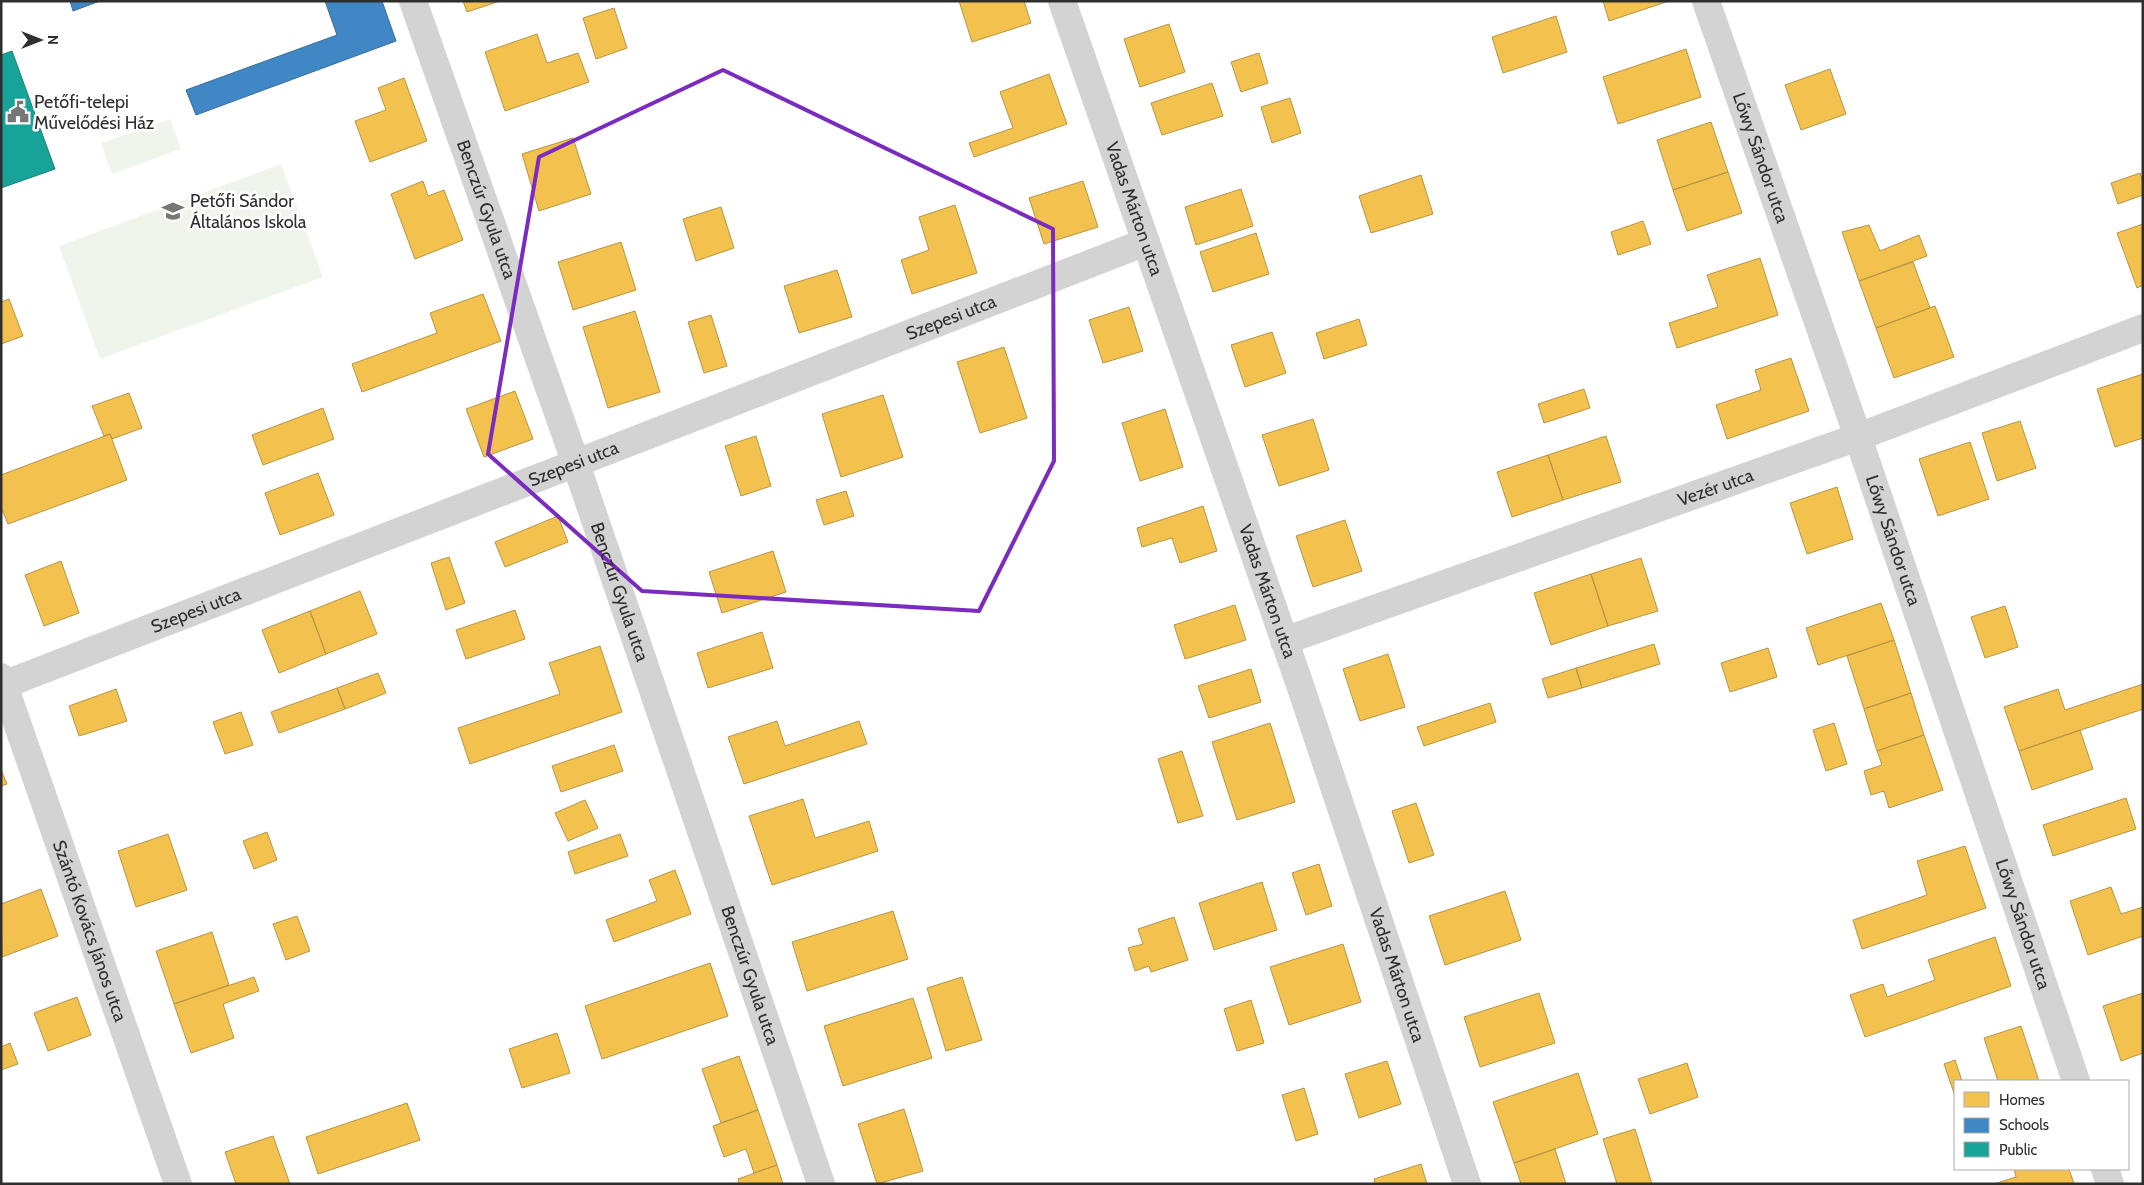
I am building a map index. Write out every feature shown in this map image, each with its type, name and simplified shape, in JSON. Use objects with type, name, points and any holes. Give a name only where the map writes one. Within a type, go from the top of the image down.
[{"type":"street","name":"Benczúr Gyula utca","points":[[413,1],[576,464],[821,1184]]},
{"type":"street","name":"Vadas Márton utca","points":[[1062,1],[1284,640],[1467,1184]]},
{"type":"street","name":"Lőwy Sándor utca","points":[[1706,1],[1858,437],[2076,1080]]},
{"type":"street","name":"Szepesi utca","points":[[2,683],[576,464],[1146,242]]},
{"type":"street","name":"Vezér utca","points":[[1284,640],[1858,437],[2143,328]]},
{"type":"street","name":"Szántó Kovács János utca","points":[[2,683],[178,1184]]},
{"type":"street","points":[[2105,1170],[2110,1184]]},
{"type":"highlighted area","points":[[723,70],[1053,229],[1054,461],[979,611],[642,591],[488,454],[539,157]]},
{"type":"shaded area","points":[[170,119],[181,149],[112,174],[101,143]]},
{"type":"shaded area","points":[[281,164],[323,277],[100,359],[59,246]]},
{"type":"building: Homes","points":[[463,1],[500,1],[467,12]]},
{"type":"building: Homes","points":[[959,1],[1024,1],[1031,23],[972,42]]},
{"type":"building: Homes","points":[[1603,1],[1669,1],[1609,21]]},
{"type":"building: Homes","points":[[614,8],[627,48],[596,59],[583,18]]},
{"type":"building: Homes","points":[[1556,16],[1567,52],[1503,73],[1492,37]]},
{"type":"building: Homes","points":[[1169,24],[1185,72],[1140,87],[1124,39]]},
{"type":"building: Homes","points":[[537,34],[547,63],[578,53],[589,82],[505,111],[485,52]]},
{"type":"building: Homes","points":[[1686,49],[1701,97],[1618,124],[1603,77]]},
{"type":"building: Homes","points":[[1259,53],[1268,83],[1241,92],[1231,62]]},
{"type":"building: Homes","points":[[1830,69],[1846,114],[1801,130],[1785,85]]},
{"type":"building: Homes","points":[[1049,74],[1067,124],[974,157],[969,143],[1013,128],[1000,92]]},
{"type":"building: Homes","points":[[404,78],[427,141],[370,162],[355,121],[386,110],[378,88]]},
{"type":"building: Homes","points":[[1212,83],[1223,116],[1162,135],[1151,103]]},
{"type":"building: Homes","points":[[1290,98],[1301,133],[1272,143],[1261,107]]},
{"type":"building: Homes","points":[[1711,122],[1728,172],[1673,190],[1657,140]]},
{"type":"building: Homes","points":[[573,138],[591,194],[539,211],[522,154]]},
{"type":"building: Homes","points":[[1728,172],[1742,213],[1687,231],[1673,190]]},
{"type":"building: Homes","points":[[2140,173],[2143,182],[2143,195],[2118,204],[2111,183]]},
{"type":"building: Homes","points":[[1421,175],[1433,214],[1371,233],[1359,196]]},
{"type":"building: Homes","points":[[423,181],[428,196],[444,190],[463,240],[415,259],[391,194]]},
{"type":"building: Homes","points":[[1083,181],[1098,227],[1044,244],[1029,198]]},
{"type":"building: Homes","points":[[1241,189],[1253,226],[1196,245],[1185,207]]},
{"type":"building: Homes","points":[[955,205],[977,273],[912,294],[901,260],[929,250],[919,217]]},
{"type":"building: Homes","points":[[721,207],[734,248],[696,261],[683,219]]},
{"type":"building: Homes","points":[[1643,221],[1651,244],[1618,255],[1611,232]]},
{"type":"building: Homes","points":[[2143,224],[2143,285],[2137,288],[2117,233]]},
{"type":"building: Homes","points":[[1869,225],[1880,251],[1919,235],[1927,256],[1859,281],[1842,232]]},
{"type":"building: Homes","points":[[1256,233],[1269,274],[1213,292],[1200,252]]},
{"type":"building: Homes","points":[[621,242],[636,290],[573,310],[558,262]]},
{"type":"building: Homes","points":[[1760,258],[1778,315],[1677,348],[1669,323],[1718,307],[1707,275]]},
{"type":"building: Homes","points":[[1913,262],[1930,308],[1876,328],[1859,281]]},
{"type":"building: Homes","points":[[837,270],[852,317],[799,333],[784,286]]},
{"type":"building: Homes","points":[[483,294],[501,341],[362,392],[352,364],[437,333],[430,313]]},
{"type":"building: Homes","points":[[9,299],[23,336],[1,344],[1,302]]},
{"type":"building: Homes","points":[[1935,306],[1954,357],[1894,378],[1876,328]]},
{"type":"building: Homes","points":[[1129,307],[1143,351],[1103,363],[1089,320]]},
{"type":"building: Homes","points":[[635,311],[660,392],[608,408],[583,327]]},
{"type":"building: Homes","points":[[711,315],[727,366],[704,373],[688,322]]},
{"type":"building: Homes","points":[[1359,319],[1367,345],[1324,359],[1316,333]]},
{"type":"building: Homes","points":[[1272,332],[1286,373],[1245,387],[1231,345]]},
{"type":"building: Homes","points":[[1004,347],[1027,418],[980,433],[957,362]]},
{"type":"building: Homes","points":[[1791,358],[1809,411],[1727,439],[1716,405],[1761,390],[1755,370]]},
{"type":"building: Homes","points":[[2143,374],[2143,438],[2115,447],[2097,389]]},
{"type":"building: Homes","points":[[1584,389],[1590,408],[1544,423],[1538,404]]},
{"type":"building: Homes","points":[[515,391],[533,439],[484,457],[466,409]]},
{"type":"building: Homes","points":[[129,393],[142,428],[112,439],[110,434],[104,436],[92,406]]},
{"type":"building: Homes","points":[[883,395],[903,457],[841,477],[822,414]]},
{"type":"building: Homes","points":[[323,408],[334,439],[263,465],[252,435]]},
{"type":"building: Homes","points":[[1165,409],[1183,467],[1140,481],[1122,423]]},
{"type":"building: Homes","points":[[1313,419],[1329,470],[1279,486],[1262,435]]},
{"type":"building: Homes","points":[[2020,421],[2036,468],[1997,481],[1982,433]]},
{"type":"building: Homes","points":[[110,434],[127,480],[8,524],[1,507],[1,475]]},
{"type":"building: Homes","points":[[756,436],[771,486],[741,496],[725,446]]},
{"type":"building: Homes","points":[[1606,436],[1621,482],[1563,500],[1548,455]]},
{"type":"building: Homes","points":[[1970,442],[1989,499],[1938,516],[1919,459]]},
{"type":"building: Homes","points":[[1548,455],[1563,500],[1512,517],[1497,472]]},
{"type":"building: Homes","points":[[318,473],[334,515],[280,535],[265,493]]},
{"type":"building: Homes","points":[[1837,487],[1853,539],[1807,554],[1790,503]]},
{"type":"building: Homes","points":[[846,491],[854,516],[824,525],[816,500]]},
{"type":"building: Homes","points":[[1203,506],[1217,551],[1180,563],[1172,538],[1142,547],[1137,528]]},
{"type":"building: Homes","points":[[558,516],[568,542],[505,567],[495,542]]},
{"type":"building: Homes","points":[[1345,520],[1362,571],[1313,587],[1296,536]]},
{"type":"building: Homes","points":[[773,551],[786,592],[722,613],[709,572]]},
{"type":"building: Homes","points":[[449,557],[465,603],[446,610],[431,563]]},
{"type":"building: Homes","points":[[1641,558],[1658,611],[1608,626],[1591,574]]},
{"type":"building: Homes","points":[[61,561],[79,613],[44,626],[25,575]]},
{"type":"building: Homes","points":[[1591,574],[1608,626],[1551,645],[1534,593]]},
{"type":"building: Homes","points":[[360,591],[377,634],[326,654],[310,611]]},
{"type":"building: Homes","points":[[1881,603],[1894,640],[1818,665],[1806,628]]},
{"type":"building: Homes","points":[[1235,605],[1246,640],[1185,659],[1174,625]]},
{"type":"building: Homes","points":[[2005,606],[2018,647],[1985,658],[1971,617]]},
{"type":"building: Homes","points":[[515,610],[525,639],[466,659],[456,630]]},
{"type":"building: Homes","points":[[310,611],[326,654],[279,673],[262,630]]},
{"type":"building: Homes","points":[[762,632],[773,668],[708,688],[697,653]]},
{"type":"building: Homes","points":[[1894,640],[1911,693],[1864,709],[1847,656]]},
{"type":"building: Homes","points":[[1654,644],[1660,664],[1582,688],[1576,668]]},
{"type":"building: Homes","points":[[600,646],[622,712],[470,764],[458,728],[560,694],[549,663]]},
{"type":"building: Homes","points":[[1768,648],[1777,677],[1730,692],[1721,663]]},
{"type":"building: Homes","points":[[1388,654],[1405,707],[1360,721],[1343,669]]},
{"type":"building: Homes","points":[[1576,668],[1582,688],[1548,698],[1542,679]]},
{"type":"building: Homes","points":[[1251,669],[1261,702],[1209,718],[1198,686]]},
{"type":"building: Homes","points":[[378,673],[386,693],[345,709],[337,688]]},
{"type":"building: Homes","points":[[2143,684],[2143,709],[2019,751],[2004,707],[2058,689],[2065,710]]},
{"type":"building: Homes","points":[[337,688],[345,709],[279,733],[271,712]]},
{"type":"building: Homes","points":[[116,689],[127,721],[79,736],[69,706]]},
{"type":"building: Homes","points":[[1911,693],[1924,735],[1877,751],[1864,709]]},
{"type":"building: Homes","points":[[1490,703],[1496,722],[1424,746],[1417,727]]},
{"type":"building: Homes","points":[[241,712],[253,745],[225,754],[213,722]]},
{"type":"building: Homes","points":[[777,721],[785,746],[859,721],[867,744],[744,784],[728,737]]},
{"type":"building: Homes","points":[[1270,723],[1295,802],[1237,820],[1212,742]]},
{"type":"building: Homes","points":[[1834,723],[1847,764],[1826,771],[1813,730]]},
{"type":"building: Homes","points":[[2080,730],[2093,769],[2032,790],[2019,751]]},
{"type":"building: Homes","points":[[1924,735],[1943,790],[1889,808],[1884,791],[1871,795],[1864,771],[1882,765],[1877,751]]},
{"type":"building: Homes","points":[[614,745],[623,771],[561,792],[552,766]]},
{"type":"building: Homes","points":[[1182,751],[1203,816],[1178,823],[1158,759]]},
{"type":"building: Homes","points":[[1,770],[7,784],[1,786]]},
{"type":"building: Homes","points":[[2126,798],[2136,829],[2053,856],[2043,825]]},
{"type":"building: Homes","points":[[803,799],[815,838],[869,821],[878,851],[772,885],[749,816]]},
{"type":"building: Homes","points":[[585,800],[598,828],[568,841],[555,813]]},
{"type":"building: Homes","points":[[1416,803],[1434,855],[1409,863],[1392,811]]},
{"type":"building: Homes","points":[[267,832],[277,860],[254,869],[243,841]]},
{"type":"building: Homes","points":[[168,834],[187,890],[136,907],[118,851]]},
{"type":"building: Homes","points":[[620,834],[628,856],[575,874],[568,852]]},
{"type":"building: Homes","points":[[1965,846],[1986,908],[1862,949],[1853,920],[1927,895],[1917,861]]},
{"type":"building: Homes","points":[[1319,864],[1332,906],[1306,915],[1292,873]]},
{"type":"building: Homes","points":[[675,870],[691,914],[614,942],[606,920],[657,901],[649,880]]},
{"type":"building: Homes","points":[[1262,882],[1277,930],[1214,950],[1199,903]]},
{"type":"building: Homes","points":[[2111,887],[2121,914],[2143,907],[2143,936],[2088,955],[2070,901]]},
{"type":"building: Homes","points":[[41,889],[58,936],[2,957],[1,904]]},
{"type":"building: Homes","points":[[1505,891],[1521,940],[1445,965],[1429,916]]},
{"type":"building: Homes","points":[[893,911],[908,959],[807,991],[792,942]]},
{"type":"building: Homes","points":[[297,916],[310,951],[286,960],[273,924]]},
{"type":"building: Homes","points":[[1174,917],[1188,960],[1151,972],[1149,966],[1135,971],[1128,948],[1143,944],[1138,929]]},
{"type":"building: Homes","points":[[212,932],[229,985],[174,1004],[156,951]]},
{"type":"building: Homes","points":[[1995,937],[2011,986],[1865,1037],[1850,995],[1883,984],[1887,997],[1935,980],[1928,960]]},
{"type":"building: Homes","points":[[1343,944],[1361,1002],[1289,1025],[1270,967]]},
{"type":"building: Homes","points":[[710,963],[728,1016],[602,1059],[585,1006]]},
{"type":"building: Homes","points":[[254,977],[259,991],[223,1004],[234,1038],[191,1053],[174,1004]]},
{"type":"building: Homes","points":[[962,977],[982,1040],[946,1051],[927,988]]},
{"type":"building: Homes","points":[[1539,993],[1555,1043],[1480,1067],[1464,1017]]},
{"type":"building: Homes","points":[[2143,993],[2143,1053],[2121,1061],[2103,1006]]},
{"type":"building: Homes","points":[[77,997],[91,1035],[48,1051],[34,1013]]},
{"type":"building: Homes","points":[[913,998],[932,1058],[843,1086],[824,1026]]},
{"type":"building: Homes","points":[[1251,1000],[1264,1043],[1237,1051],[1224,1009]]},
{"type":"building: Homes","points":[[2021,1026],[2039,1080],[1998,1080],[1984,1038]]},
{"type":"building: Homes","points":[[557,1033],[570,1073],[522,1088],[509,1049]]},
{"type":"building: Homes","points":[[10,1043],[18,1064],[1,1070],[1,1047]]},
{"type":"building: Homes","points":[[739,1056],[758,1110],[721,1123],[702,1069]]},
{"type":"building: Homes","points":[[1955,1060],[1962,1080],[1954,1080],[1954,1093],[1944,1064]]},
{"type":"building: Homes","points":[[1387,1061],[1401,1104],[1359,1118],[1345,1074]]},
{"type":"building: Homes","points":[[1687,1063],[1698,1097],[1650,1114],[1638,1079]]},
{"type":"building: Homes","points":[[1578,1073],[1598,1134],[1514,1163],[1493,1102]]},
{"type":"building: Homes","points":[[1304,1088],[1318,1134],[1296,1141],[1282,1095]]},
{"type":"building: Homes","points":[[407,1103],[420,1140],[318,1174],[306,1137]]},
{"type":"building: Homes","points":[[904,1109],[923,1171],[877,1184],[858,1124]]},
{"type":"building: Homes","points":[[758,1110],[777,1165],[754,1173],[746,1149],[724,1157],[713,1126]]},
{"type":"building: Homes","points":[[1635,1129],[1652,1184],[1617,1184],[1603,1139]]},
{"type":"building: Homes","points":[[273,1136],[290,1184],[236,1184],[225,1152]]},
{"type":"building: Homes","points":[[1555,1149],[1566,1184],[1521,1184],[1514,1163]]},
{"type":"building: Homes","points":[[1421,1164],[1427,1184],[1375,1184],[1374,1179]]},
{"type":"building: Homes","points":[[777,1165],[783,1184],[739,1184],[738,1179]]},
{"type":"building: Homes","points":[[2014,1170],[2069,1170],[2074,1184],[1994,1184],[2016,1177]]},
{"type":"building: Schools","points":[[70,1],[100,1],[73,11]]},
{"type":"building: Schools","points":[[325,1],[382,1],[396,41],[196,115],[186,90],[337,35]]},
{"type":"building: Public","name":"Petőfi-telepi Művelődési Ház","points":[[12,51],[55,169],[1,188],[1,55]]},
{"type":"place","name":"Petőfi-telepi Művelődési Ház","points":[[18,112]]},
{"type":"place","name":"Petőfi Sándor Általános Iskola","points":[[173,211]]}]
